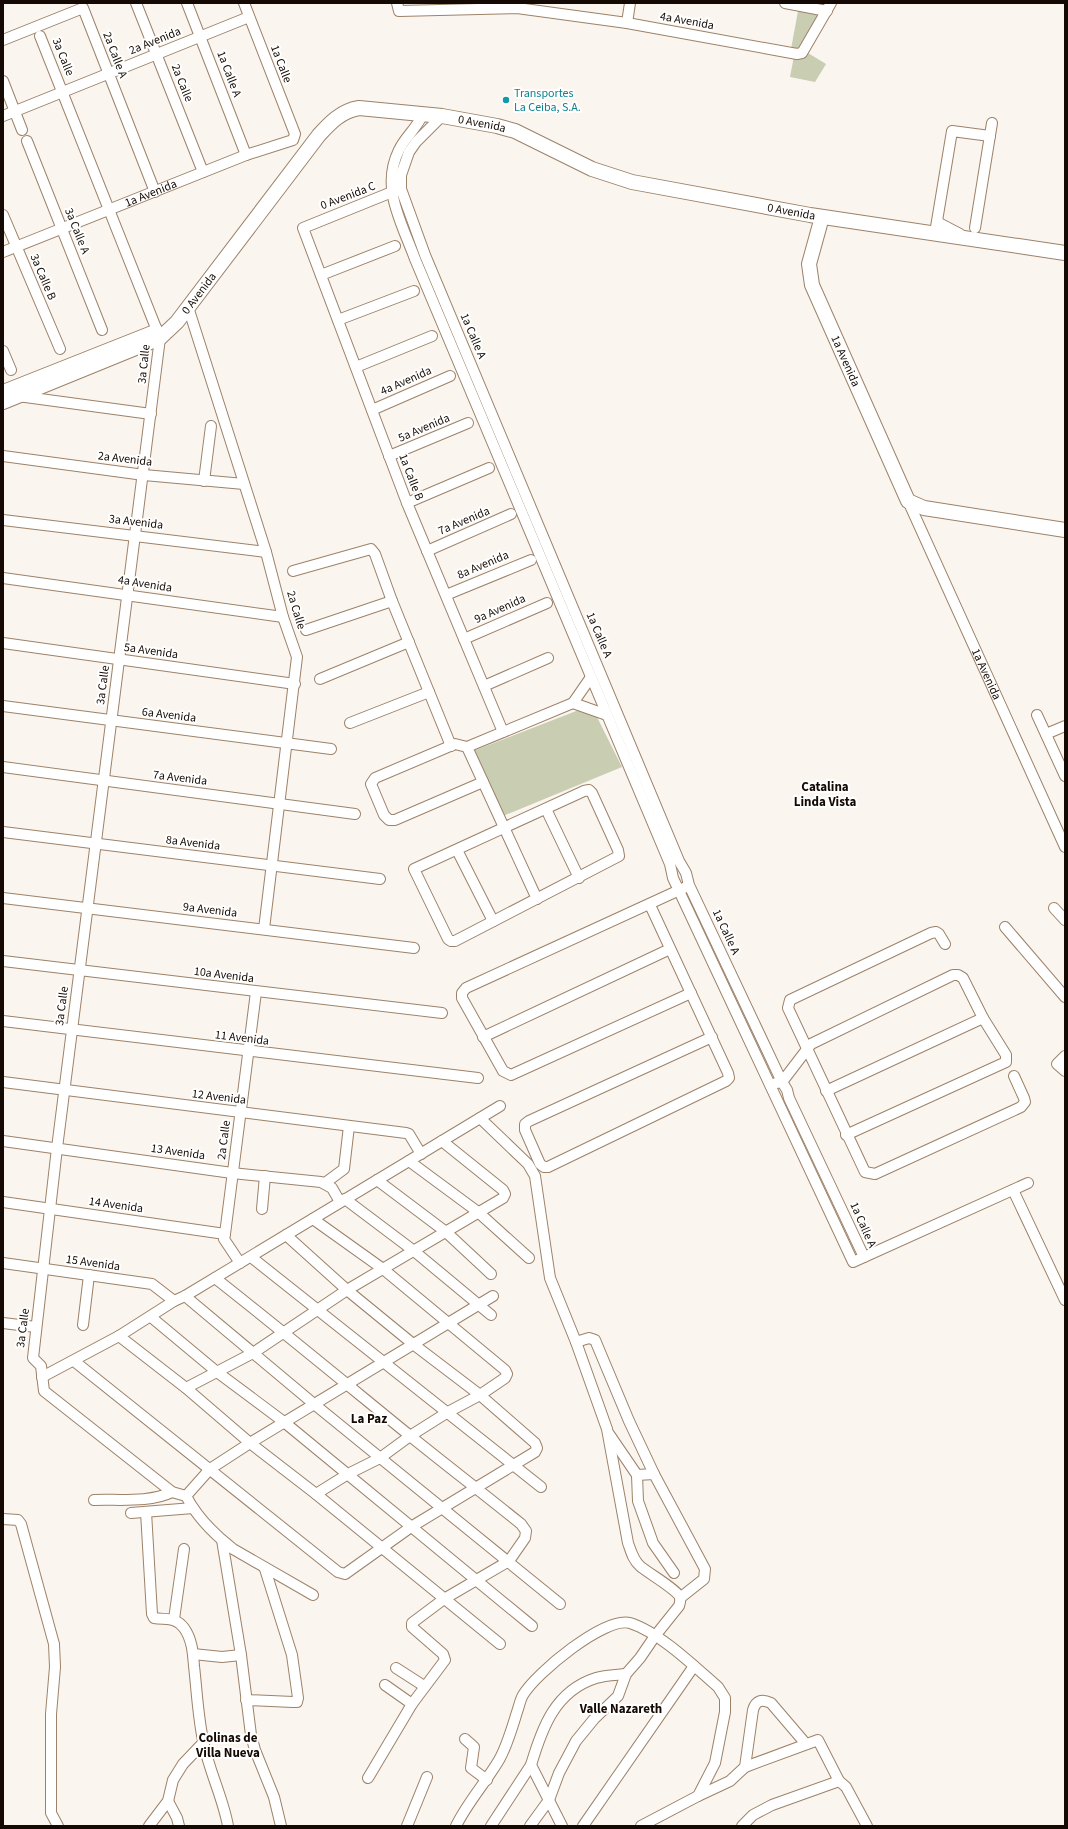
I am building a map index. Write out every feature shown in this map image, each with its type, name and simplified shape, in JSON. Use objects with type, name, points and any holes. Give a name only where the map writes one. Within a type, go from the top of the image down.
[{"type":"street","name":"2a Calle","points":[[136,3],[204,172]]},
{"type":"street","name":"1a Calle A","points":[[187,3],[246,155]]},
{"type":"street","name":"1a Calle","points":[[244,3],[294,134]]},
{"type":"street","points":[[627,23],[630,3]]},
{"type":"street","points":[[785,3],[829,7]]},
{"type":"street","name":"4a Avenida","points":[[398,7],[517,8],[627,23],[797,54],[802,53],[829,7]]},
{"type":"street","name":"2a Calle A","points":[[3,40],[83,8],[155,192]]},
{"type":"street","name":"2a Avenida","points":[[3,116],[249,17]]},
{"type":"street","name":"3a Calle","points":[[40,36],[159,333],[152,414],[57,1148],[36,1327],[33,1358],[41,1366],[42,1378]]},
{"type":"street","points":[[3,81],[22,130]]},
{"type":"street","name":"0 Avenida","points":[[3,402],[159,333],[177,322],[319,135],[335,118],[352,109],[366,108],[442,116],[497,126],[515,132],[592,169],[632,182],[822,217],[936,228],[971,233],[1065,253]]},
{"type":"street","name":"1a Calle A","points":[[423,114],[419,123],[400,148],[395,158],[391,174],[391,193],[420,257],[656,818],[673,878],[685,888],[787,1090],[789,1098],[864,1257],[853,1262],[772,1087],[685,888]]},
{"type":"street","name":"1a Calle A","points":[[442,116],[416,142],[409,152],[401,175],[401,189],[420,257],[591,677],[656,818]]},
{"type":"street","points":[[971,233],[992,123]]},
{"type":"street","points":[[936,228],[952,130],[990,136]]},
{"type":"street","name":"1a Avenida","points":[[3,252],[246,155],[293,140],[294,134]]},
{"type":"street","name":"3a Calle A","points":[[27,142],[102,330]]},
{"type":"street","name":"0 Avenida C","points":[[303,228],[401,189]]},
{"type":"street","name":"3a Calle B","points":[[3,215],[60,350]]},
{"type":"street","name":"1a Avenida","points":[[822,217],[809,264],[812,285],[1065,847]]},
{"type":"street","name":"1a Calle B","points":[[303,228],[407,503],[504,732]]},
{"type":"street","points":[[321,275],[395,246]]},
{"type":"street","points":[[338,320],[414,291]]},
{"type":"street","name":"2a Calle","points":[[188,307],[266,552],[283,617],[297,657],[288,743],[264,930]]},
{"type":"street","name":"0 Avenida","points":[[3,390],[159,333]]},
{"type":"street","points":[[356,367],[432,336]]},
{"type":"street","points":[[3,351],[11,370]]},
{"type":"street","name":"4a Avenida","points":[[372,410],[450,376]]},
{"type":"street","points":[[18,396],[152,414]]},
{"type":"street","name":"5a Avenida","points":[[389,456],[468,423]]},
{"type":"street","points":[[204,481],[211,426]]},
{"type":"street","name":"2a Avenida","points":[[3,456],[144,475],[244,484]]},
{"type":"street","points":[[407,503],[489,468]]},
{"type":"street","points":[[908,501],[924,508],[1065,530]]},
{"type":"street","name":"7a Avenida","points":[[427,551],[511,514]]},
{"type":"street","name":"3a Avenida","points":[[3,520],[266,552]]},
{"type":"street","points":[[293,571],[371,549],[375,554],[451,746]]},
{"type":"street","name":"8a Avenida","points":[[446,595],[531,560]]},
{"type":"street","name":"4a Avenida","points":[[3,578],[283,617]]},
{"type":"street","points":[[306,630],[392,600]]},
{"type":"street","name":"9a Avenida","points":[[464,639],[547,603]]},
{"type":"street","points":[[320,679],[410,642]]},
{"type":"street","name":"5a Avenida","points":[[3,643],[106,657],[120,661],[295,684]]},
{"type":"street","points":[[484,686],[548,658]]},
{"type":"street","points":[[467,747],[572,703],[591,677]]},
{"type":"street","points":[[350,723],[429,692]]},
{"type":"street","points":[[572,703],[607,714]]},
{"type":"street","name":"6a Avenida","points":[[3,706],[331,749]]},
{"type":"street","points":[[1037,715],[1064,771]]},
{"type":"street","points":[[1046,734],[1065,726]]},
{"type":"street","points":[[482,782],[395,820],[389,820],[384,815],[371,784],[375,778],[451,746],[461,744],[467,747],[537,899]]},
{"type":"street","name":"7a Avenida","points":[[3,767],[104,782],[355,814]]},
{"type":"street","points":[[589,790],[592,793],[618,850],[619,856],[579,878],[493,921],[451,941],[448,939],[415,874],[414,869],[417,866],[457,850],[546,809],[589,790]]},
{"type":"street","points":[[546,809],[579,878]]},
{"type":"street","name":"8a Avenida","points":[[3,832],[380,879]]},
{"type":"street","points":[[457,850],[493,921]]},
{"type":"street","points":[[685,888],[466,988],[462,993],[462,998],[503,1071],[508,1075],[515,1075],[691,993]]},
{"type":"street","name":"9a Avenida","points":[[3,898],[414,948]]},
{"type":"street","points":[[650,904],[712,1037],[728,1073],[728,1078],[726,1081],[548,1167],[544,1167],[540,1164],[525,1130],[525,1124],[529,1120],[712,1037]]},
{"type":"street","points":[[1054,908],[1065,920]]},
{"type":"street","points":[[1005,927],[1065,996]]},
{"type":"street","points":[[945,944],[939,934],[936,932],[931,933],[790,1000],[788,1008],[846,1135],[865,1172],[876,1174],[1021,1107],[1025,1102],[1014,1076]]},
{"type":"street","points":[[483,1037],[670,949]]},
{"type":"street","name":"10a Avenida","points":[[3,961],[442,1013]]},
{"type":"street","points":[[772,1087],[776,1083],[782,1082],[811,1044],[956,975],[963,978],[983,1018],[1006,1055],[1004,1064],[846,1135]]},
{"type":"street","name":"2a Calle","points":[[240,1263],[224,1239],[256,992]]},
{"type":"street","points":[[826,1092],[983,1018]]},
{"type":"street","name":"11 Avenida","points":[[3,1021],[248,1052],[478,1078]]},
{"type":"street","name":"12 Avenida","points":[[3,1082],[406,1133],[409,1134],[421,1154]]},
{"type":"street","points":[[779,1102],[789,1098]]},
{"type":"street","points":[[313,1595],[265,1569],[222,1540],[192,1508],[186,1496],[172,1492],[44,1391],[42,1378],[151,1317],[174,1301],[251,1257],[500,1106]]},
{"type":"street","points":[[480,1118],[528,1164],[535,1176],[550,1278],[576,1342],[607,1429],[628,1544],[632,1556],[639,1565],[675,1592],[680,1598]]},
{"type":"street","points":[[349,1126],[344,1169],[325,1183],[332,1188],[342,1201],[414,1251],[491,1314]]},
{"type":"street","name":"13 Avenida","points":[[3,1141],[232,1173],[325,1183]]},
{"type":"street","points":[[186,1388],[253,1353],[348,1290],[503,1198],[505,1194],[503,1190],[442,1141]]},
{"type":"street","points":[[409,1161],[478,1212],[530,1258]]},
{"type":"street","points":[[262,1209],[265,1176]]},
{"type":"street","points":[[377,1180],[446,1232],[491,1274]]},
{"type":"street","points":[[864,1257],[1028,1183]]},
{"type":"street","points":[[1013,1190],[1065,1300]]},
{"type":"street","name":"14 Avenida","points":[[3,1202],[225,1234]]},
{"type":"street","points":[[314,1219],[383,1269],[447,1324],[505,1370],[507,1374],[505,1378],[480,1395],[448,1412],[410,1436],[380,1458],[348,1474],[316,1494]]},
{"type":"street","points":[[74,1361],[338,1572],[345,1574],[411,1527],[535,1452],[537,1448],[535,1443],[480,1395],[413,1344],[286,1236]]},
{"type":"street","points":[[251,1257],[448,1412],[540,1487]]},
{"type":"street","name":"15 Avenida","points":[[3,1263],[152,1284],[174,1301]]},
{"type":"street","points":[[83,1325],[89,1275]]},
{"type":"street","points":[[215,1278],[521,1524],[526,1531],[525,1538],[509,1561],[444,1599],[411,1625],[445,1657],[445,1660],[424,1686],[412,1704],[368,1778]]},
{"type":"street","points":[[185,1296],[314,1404],[560,1604]]},
{"type":"street","points":[[186,1496],[210,1469],[284,1422],[493,1296]]},
{"type":"street","points":[[151,1317],[217,1372],[284,1422],[532,1626]]},
{"type":"street","points":[[3,1323],[36,1327]]},
{"type":"street","points":[[119,1336],[186,1388],[250,1443],[316,1494],[500,1644]]},
{"type":"street","points":[[530,1826],[549,1800],[559,1773],[576,1741],[594,1719],[618,1696],[626,1674],[640,1658],[655,1636],[679,1606],[680,1598],[704,1579],[705,1569],[654,1474],[629,1421],[595,1340],[589,1338],[576,1342]]},
{"type":"street","points":[[607,1429],[636,1475],[638,1501],[654,1543],[674,1573]]},
{"type":"street","points":[[636,1475],[654,1474]]},
{"type":"street","points":[[94,1500],[143,1499],[162,1496],[172,1492]]},
{"type":"street","points":[[131,1513],[192,1508]]},
{"type":"street","points":[[146,1512],[152,1614],[154,1618],[174,1619],[183,1627],[189,1637],[193,1654],[203,1743],[210,1770],[225,1807],[228,1826]]},
{"type":"street","points":[[3,1519],[18,1520],[21,1524],[54,1644],[55,1666],[52,1714],[51,1813],[58,1826]]},
{"type":"street","points":[[222,1540],[255,1750],[274,1797],[281,1826]]},
{"type":"street","points":[[174,1619],[184,1549]]},
{"type":"street","points":[[246,1700],[297,1702],[298,1698],[292,1655],[265,1569]]},
{"type":"street","points":[[456,1826],[500,1758],[523,1695],[538,1676],[552,1662],[582,1642],[614,1624],[622,1622],[630,1623],[655,1636],[694,1666],[718,1687],[724,1698],[725,1712],[715,1763],[698,1796]]},
{"type":"street","points":[[193,1654],[222,1657],[241,1655]]},
{"type":"street","points":[[583,1826],[694,1666]]},
{"type":"street","points":[[396,1668],[424,1686]]},
{"type":"street","points":[[491,1826],[530,1765],[538,1740],[548,1717],[558,1701],[580,1684],[597,1677],[626,1674]]},
{"type":"street","points":[[385,1685],[412,1704]]},
{"type":"street","points":[[745,1767],[754,1705],[759,1701],[764,1700],[771,1703],[806,1744]]},
{"type":"street","points":[[465,1739],[474,1747],[471,1768],[487,1780]]},
{"type":"street","points":[[641,1826],[730,1781],[745,1767],[815,1740],[820,1742],[839,1781],[846,1787],[867,1826]]},
{"type":"street","points":[[149,1826],[168,1801],[173,1780],[183,1764],[203,1743]]},
{"type":"street","points":[[530,1765],[562,1826]]},
{"type":"street","points":[[407,1826],[427,1777]]},
{"type":"street","points":[[742,1826],[753,1815],[772,1805],[839,1781]]},
{"type":"street","points":[[168,1801],[180,1826]]},
{"type":"green space","points":[[798,11],[820,14],[800,49],[791,49]]},
{"type":"green space","points":[[808,53],[826,64],[815,82],[790,77],[794,56]]},
{"type":"green space","points":[[584,708],[595,713],[622,767],[503,816],[473,751]]},
{"type":"place","name":"Transportes La Ceiba, S.A.","points":[[506,100]]},
{"type":"district","name":"Catalina Linda Vista","points":[[825,794]]},
{"type":"district","name":"La Paz","points":[[369,1419]]},
{"type":"district","name":"Valle Nazareth","points":[[621,1709]]},
{"type":"district","name":"Colinas de Villa Nueva","points":[[228,1746]]}]
